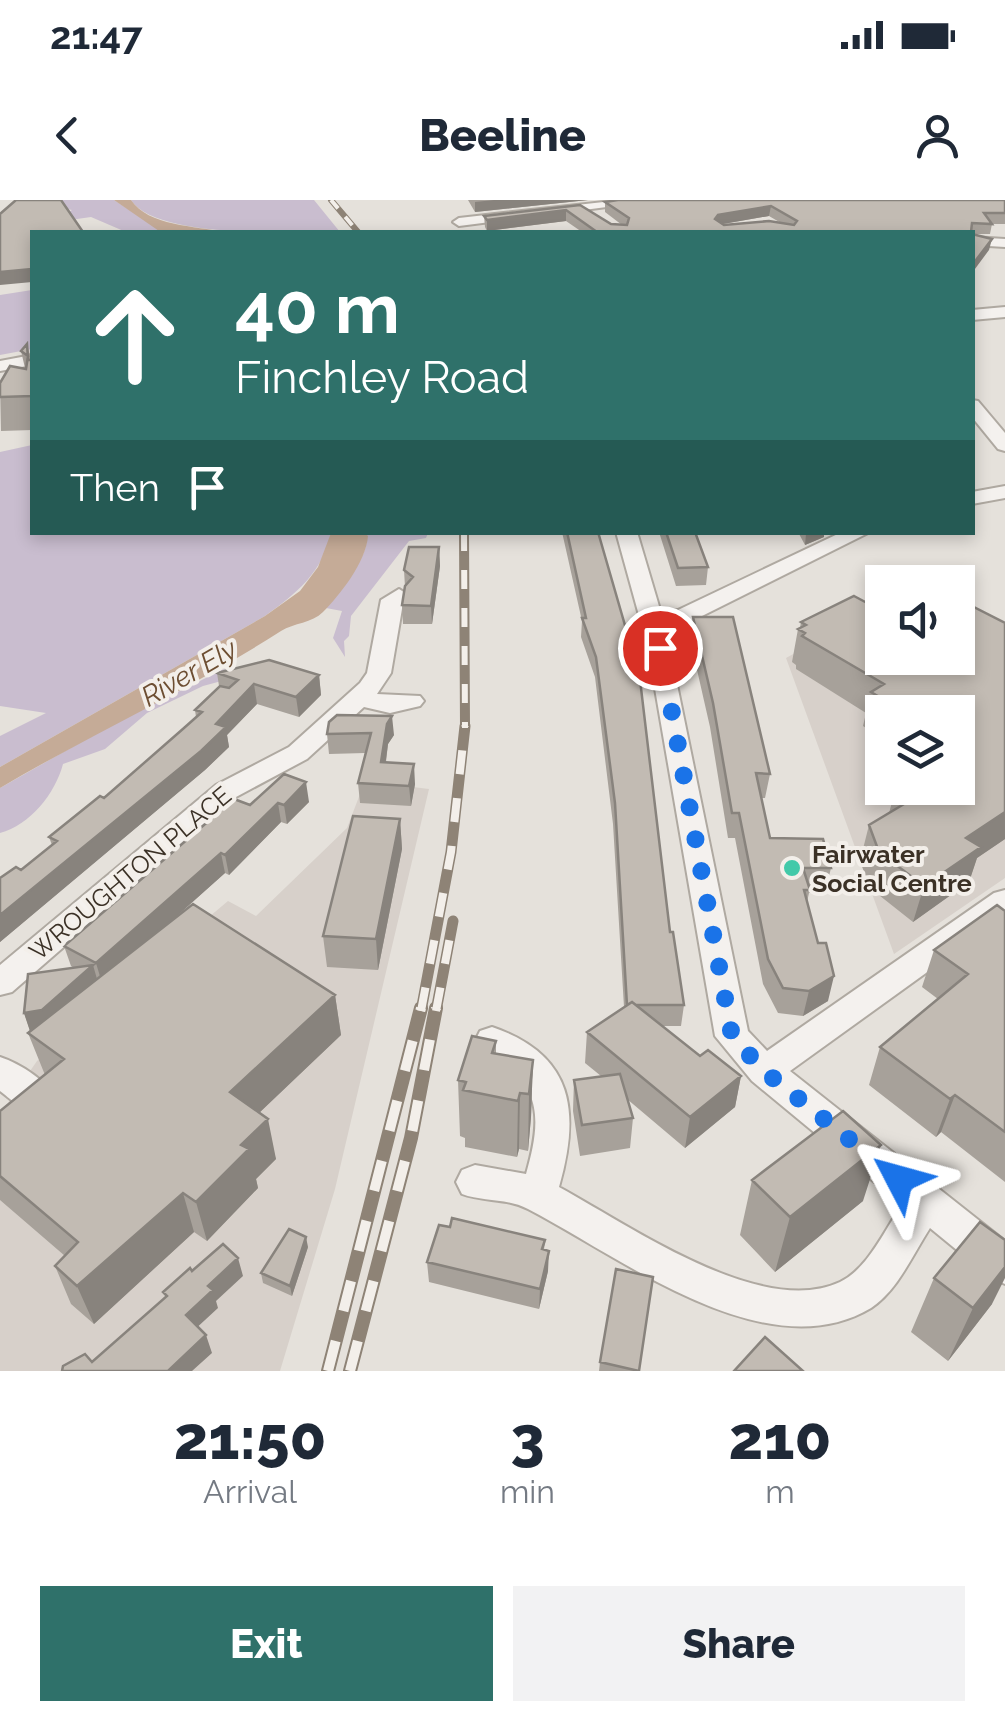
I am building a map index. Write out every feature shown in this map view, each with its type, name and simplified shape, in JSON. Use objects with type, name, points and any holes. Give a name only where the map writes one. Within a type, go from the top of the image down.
[{"type":"street","points":[[460,223],[655,200]]},
{"type":"street","points":[[583,208],[608,225]]},
{"type":"street","points":[[1005,227],[986,232],[980,242],[1005,243]]},
{"type":"street","points":[[975,315],[1005,312]]},
{"type":"street","points":[[0,366],[30,360]]},
{"type":"street","points":[[975,410],[1005,446]]},
{"type":"street","points":[[975,497],[1005,492]]},
{"type":"street","points":[[627,535],[653,620],[676,725],[732,1036],[764,1071],[1005,1264]]},
{"type":"street","points":[[653,620],[684,616],[854,535]]},
{"type":"street","name":"WROUGHTON PLACE","points":[[0,983],[226,790],[298,753],[359,698],[378,673],[392,600],[399,596]]},
{"type":"street","points":[[359,698],[390,706],[411,702]]},
{"type":"street","points":[[764,1071],[1005,901]]},
{"type":"street","points":[[492,1041],[536,1072],[555,1110],[554,1140],[538,1195]]},
{"type":"street","points":[[0,1071],[41,1102]]},
{"type":"street","points":[[475,1182],[514,1186],[538,1195],[730,1300],[788,1312],[855,1296],[873,1280],[926,1201]]},
{"type":"shaded area","points":[[20,200],[114,200],[161,230],[121,230],[91,217],[49,223],[72,210]]},
{"type":"shaded area","points":[[131,200],[314,200],[338,230],[220,230],[145,213]]},
{"type":"shaded area","points":[[30,290],[30,349],[0,355],[0,295]]},
{"type":"shaded area","points":[[30,445],[30,535],[330,535],[322,559],[307,581],[265,616],[0,767],[0,736],[46,713],[0,706],[0,452]]},
{"type":"shaded area","points":[[365,535],[427,535],[409,541],[351,616],[349,636],[344,641],[345,657],[333,638],[342,611],[326,608],[360,561]]},
{"type":"shaded area","points":[[851,622],[865,638],[865,675],[921,675],[968,695],[865,695],[865,805],[975,805],[975,698],[1005,711],[1005,878],[894,954],[786,658]]},
{"type":"shaded area","points":[[224,669],[240,676],[203,686],[147,713],[105,749],[63,764],[40,807],[21,823],[0,833],[0,788],[111,725]]},
{"type":"shaded area","points":[[365,781],[429,789],[335,1189],[280,1371],[0,1371],[3,1110],[37,1061],[171,957],[228,901],[256,916],[347,828]]},
{"type":"water","points":[[114,200],[131,200],[139,209],[161,220],[212,230],[158,230]]},
{"type":"water","name":"River Ely","points":[[330,535],[368,536],[363,556],[351,577],[319,616],[281,631],[0,788],[0,767],[265,616],[300,591],[318,567]]},
{"type":"building","points":[[16,200],[61,200],[82,230],[30,230],[30,269],[0,272],[0,214]]},
{"type":"building","points":[[1005,200],[1005,213],[984,213],[992,224],[972,223],[971,230],[594,230],[566,210],[487,220],[484,216],[580,205],[611,224],[627,225],[629,218],[605,202]],"holes":[[[771,206],[797,221],[794,225],[769,221],[724,225],[715,219],[718,215]]]},
{"type":"building","points":[[975,235],[992,239],[975,261]]},
{"type":"building","points":[[28,357],[30,396],[0,397],[0,383],[10,366],[26,369]]},
{"type":"building","points":[[568,535],[599,535],[631,646],[636,646],[670,932],[684,1005],[627,1005],[615,803],[596,657],[582,618],[586,618]]},
{"type":"building","points":[[667,535],[696,535],[708,567],[678,568]]},
{"type":"building","points":[[409,547],[439,547],[431,606],[402,605],[405,586],[413,577],[404,570]]},
{"type":"building","points":[[854,596],[865,602],[865,673],[802,636],[805,633],[798,629],[806,625],[801,622]]},
{"type":"building","points":[[975,608],[1005,623],[1005,812],[966,838],[981,847],[924,886],[879,852],[869,825],[902,805],[975,805],[975,695],[871,692],[884,684],[869,675],[975,675]]},
{"type":"building","points":[[693,617],[733,617],[770,774],[756,773],[770,838],[823,839],[831,868],[803,868],[810,890],[804,890],[818,943],[826,943],[834,976],[809,991],[783,988],[768,959],[739,813],[732,813]]},
{"type":"building","points":[[269,660],[319,675],[296,697],[254,684],[216,724],[226,727],[201,751],[0,915],[0,878],[16,867],[21,870],[57,841],[49,837],[100,796],[104,798],[184,728],[202,712],[195,710],[220,686],[229,688],[238,680],[217,673]]},
{"type":"building","points":[[337,715],[392,716],[387,724],[381,762],[414,764],[409,786],[358,783],[371,733],[327,734],[329,722]]},
{"type":"building","points":[[284,774],[306,782],[284,805],[278,803],[225,855],[221,853],[96,963],[64,946],[234,799],[250,805]]},
{"type":"building","points":[[353,816],[400,819],[376,939],[323,936]]},
{"type":"building","points":[[193,904],[335,995],[230,1092],[268,1119],[241,1145],[249,1149],[196,1202],[183,1193],[77,1286],[55,1266],[78,1242],[0,1176],[0,1111],[64,1059],[28,1033]]},
{"type":"building","points":[[997,905],[1005,911],[1005,1132],[955,1095],[950,1099],[880,1047],[968,974],[934,950]]},
{"type":"building","points":[[93,965],[42,1010],[24,1013],[28,974]]},
{"type":"building","points":[[632,1002],[700,1056],[708,1050],[741,1076],[690,1117],[587,1032]]},
{"type":"building","points":[[472,1036],[496,1041],[492,1053],[533,1060],[529,1094],[520,1093],[518,1101],[463,1090],[466,1082],[458,1080]]},
{"type":"building","points":[[620,1074],[633,1118],[582,1125],[574,1080]]},
{"type":"building","points":[[843,1111],[881,1145],[790,1217],[752,1180]]},
{"type":"building","points":[[452,1218],[545,1240],[542,1249],[549,1251],[540,1289],[427,1262],[439,1225],[450,1227]]},
{"type":"building","points":[[980,1222],[1005,1240],[1005,1267],[973,1308],[934,1278]]},
{"type":"building","points":[[289,1229],[306,1237],[290,1286],[261,1273]]},
{"type":"building","points":[[223,1244],[238,1258],[208,1286],[213,1290],[186,1315],[206,1335],[168,1371],[62,1371],[63,1366],[85,1354],[92,1362],[167,1296],[163,1292]]},
{"type":"building","points":[[616,1269],[653,1277],[639,1371],[600,1362]]},
{"type":"building","points":[[765,1337],[803,1371],[734,1371]]},
{"type":"railway","points":[[331,200],[356,230]]},
{"type":"railway","points":[[464,535],[465,726]]},
{"type":"railway","points":[[421,1011],[451,852],[465,726]]},
{"type":"railway","points":[[436,1011],[453,921]]},
{"type":"railway","points":[[328,1371],[421,1008]]},
{"type":"railway","points":[[350,1371],[411,1138],[436,1008]]},
{"type":"place","name":"Fairwater Social Centre","points":[[792,868]]},
{"type":"route","points":[[660,648],[732,1036],[764,1071],[899,1179]]}]
